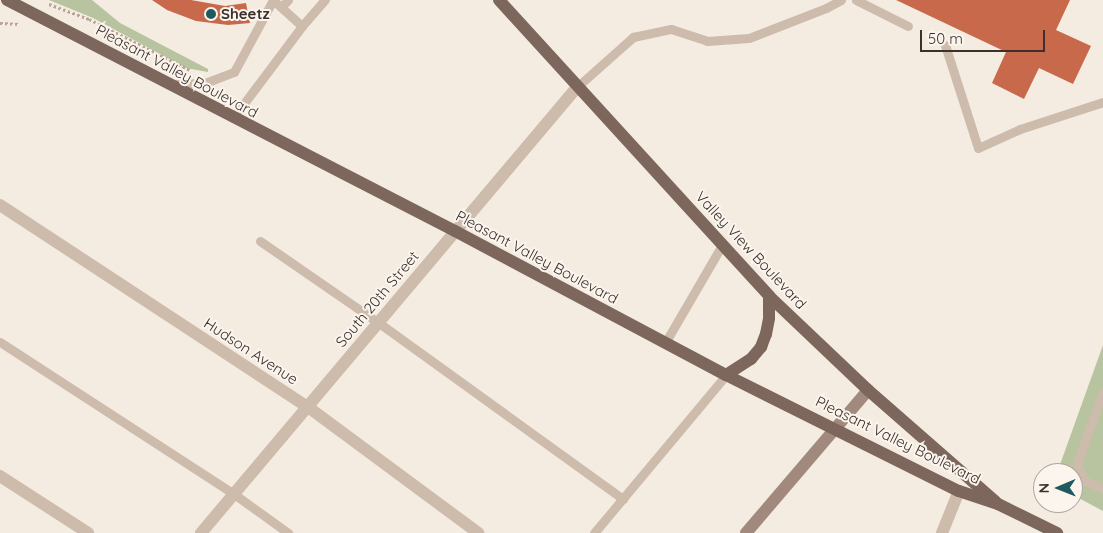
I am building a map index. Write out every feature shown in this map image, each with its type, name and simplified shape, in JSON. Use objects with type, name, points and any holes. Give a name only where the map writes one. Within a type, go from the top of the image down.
[{"type":"main road","name":"Pleasant Valley Boulevard","points":[[7,0],[455,231],[726,375],[836,428],[959,491],[998,504],[1057,533]]},
{"type":"main road","name":"Valley View Boulevard","points":[[498,0],[769,296],[868,390],[998,504]]},
{"type":"main road","points":[[726,375],[751,358],[761,347],[769,318],[769,296]]},
{"type":"street","name":"South 20th Street","points":[[202,533],[578,86]]},
{"type":"street","name":"Hudson Avenue","points":[[0,205],[308,407],[478,533]]},
{"type":"street","points":[[746,533],[868,390]]},
{"type":"street","points":[[0,476],[88,533]]},
{"type":"street","points":[[942,533],[959,491]]},
{"type":"lane","points":[[168,84],[205,83],[234,72],[273,0],[302,26]]},
{"type":"lane","points":[[280,7],[288,0]]},
{"type":"lane","points":[[233,118],[302,26],[325,0]]},
{"type":"lane","points":[[578,86],[633,37],[670,29],[706,40],[749,38],[826,8],[841,0]]},
{"type":"lane","points":[[856,0],[908,26]]},
{"type":"lane","points":[[945,45],[978,148],[1020,129],[1103,102]]},
{"type":"lane","points":[[260,241],[378,323],[623,499]]},
{"type":"lane","points":[[665,343],[722,245]]},
{"type":"lane","points":[[0,342],[234,494],[288,533]]},
{"type":"lane","points":[[594,533],[726,375]]},
{"type":"lane","points":[[1103,392],[1077,464],[1084,480],[1103,489]]},
{"type":"path","points":[[41,0],[89,19],[194,72]]},
{"type":"green space","points":[[49,0],[92,0],[120,23],[208,69],[208,72],[186,68],[93,18]]},
{"type":"green space","points":[[1103,345],[1103,511],[1083,500],[1083,463],[1061,463]]},
{"type":"building","name":"Sheetz","points":[[152,0],[191,0],[225,6],[246,3],[250,23],[228,25],[196,21],[167,10]]},
{"type":"building","points":[[896,0],[1070,0],[1056,30],[1091,46],[1073,84],[1039,68],[1024,99],[992,83],[1006,52]]},
{"type":"place","name":"Sheetz","points":[[211,14]]}]
